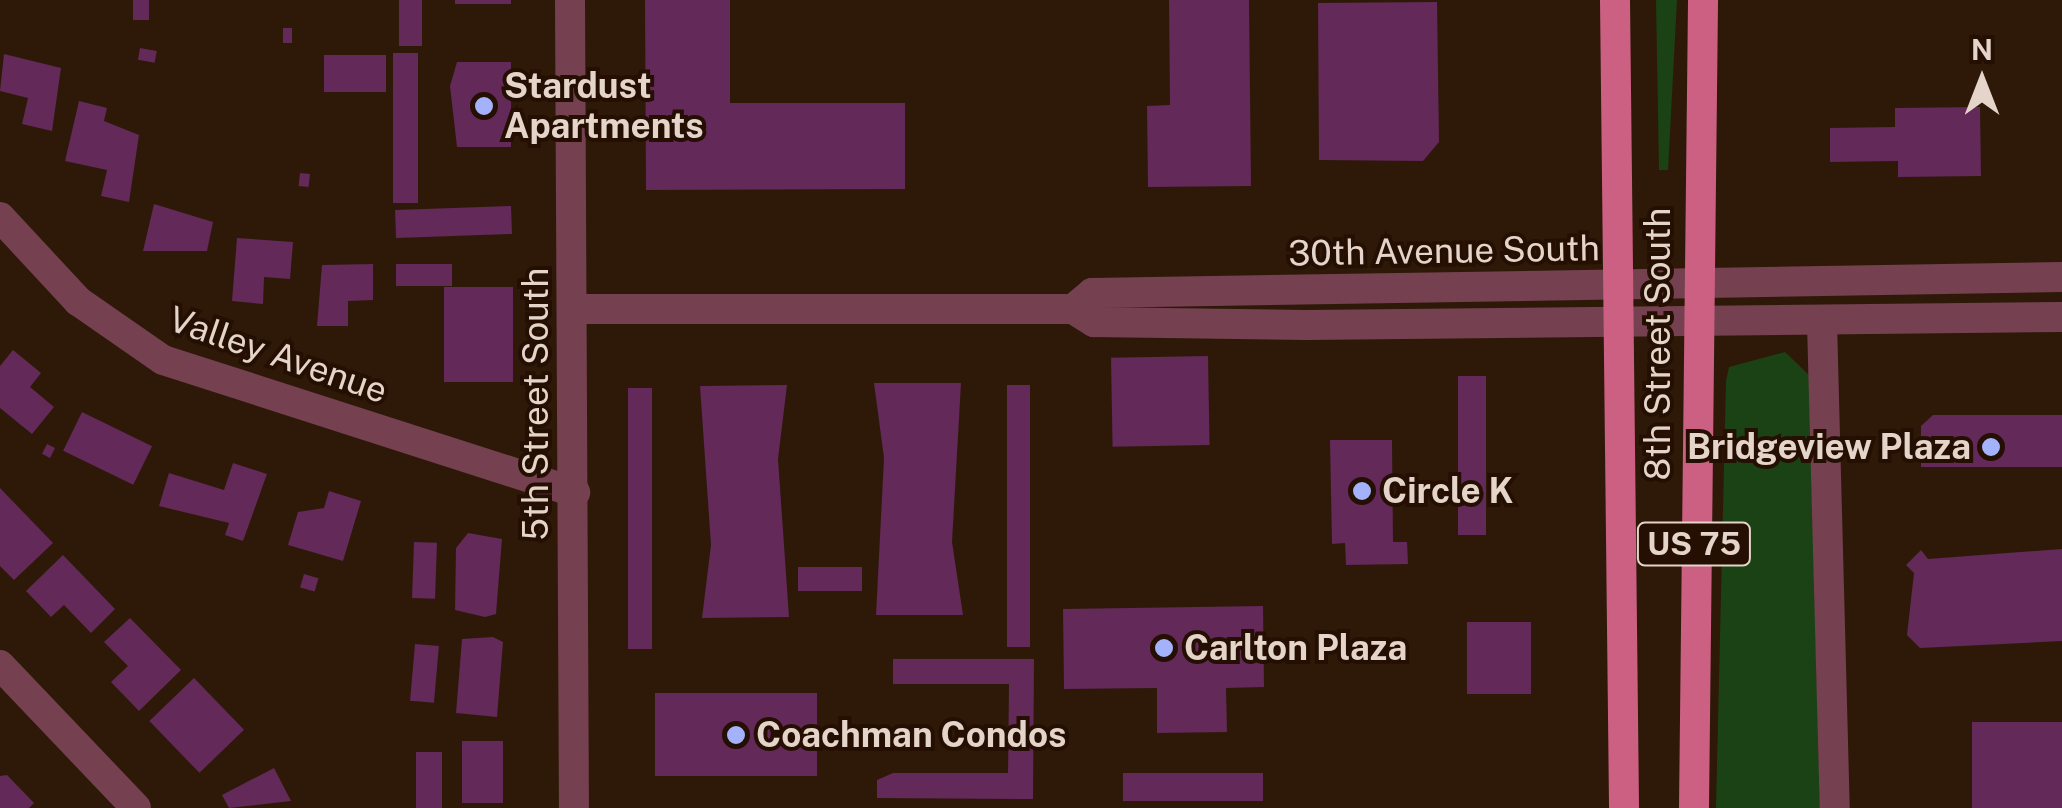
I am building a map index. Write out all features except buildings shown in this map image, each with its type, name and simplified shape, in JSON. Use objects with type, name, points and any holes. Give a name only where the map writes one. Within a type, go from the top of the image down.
[{"type":"main road","name":"8th Street South","points":[[1615,0],[1624,808]]},
{"type":"main road","name":"8th Street South","points":[[1694,808],[1694,280],[1703,0]]},
{"type":"street","name":"5th Street South","points":[[570,0],[574,808]]},
{"type":"street","name":"Valley Avenue","points":[[0,217],[78,300],[162,360],[575,492]]},
{"type":"street","name":"30th Avenue South","points":[[1074,310],[1092,293],[1617,286],[1694,280],[2062,278]]},
{"type":"street","points":[[1306,290],[1306,325]]},
{"type":"street","name":"30th Avenue South","points":[[574,310],[1074,310],[1094,322],[1306,325],[1694,325],[2062,317]]},
{"type":"street","points":[[1822,322],[1835,808]]},
{"type":"street","points":[[0,665],[136,808]]},
{"type":"green space","points":[[1656,0],[1677,0],[1668,170],[1659,170]]},
{"type":"green space","points":[[1785,352],[1809,375],[1820,808],[1716,808],[1726,381],[1729,367]]},
{"type":"place","name":"Stardust Apartments","points":[[484,106]]},
{"type":"place","name":"Bridgeview Plaza","points":[[1991,447]]},
{"type":"place","name":"Circle K","points":[[1362,491]]},
{"type":"place","name":"Carlton Plaza","points":[[1164,648]]},
{"type":"place","name":"Coachman Condos","points":[[736,735]]}]
